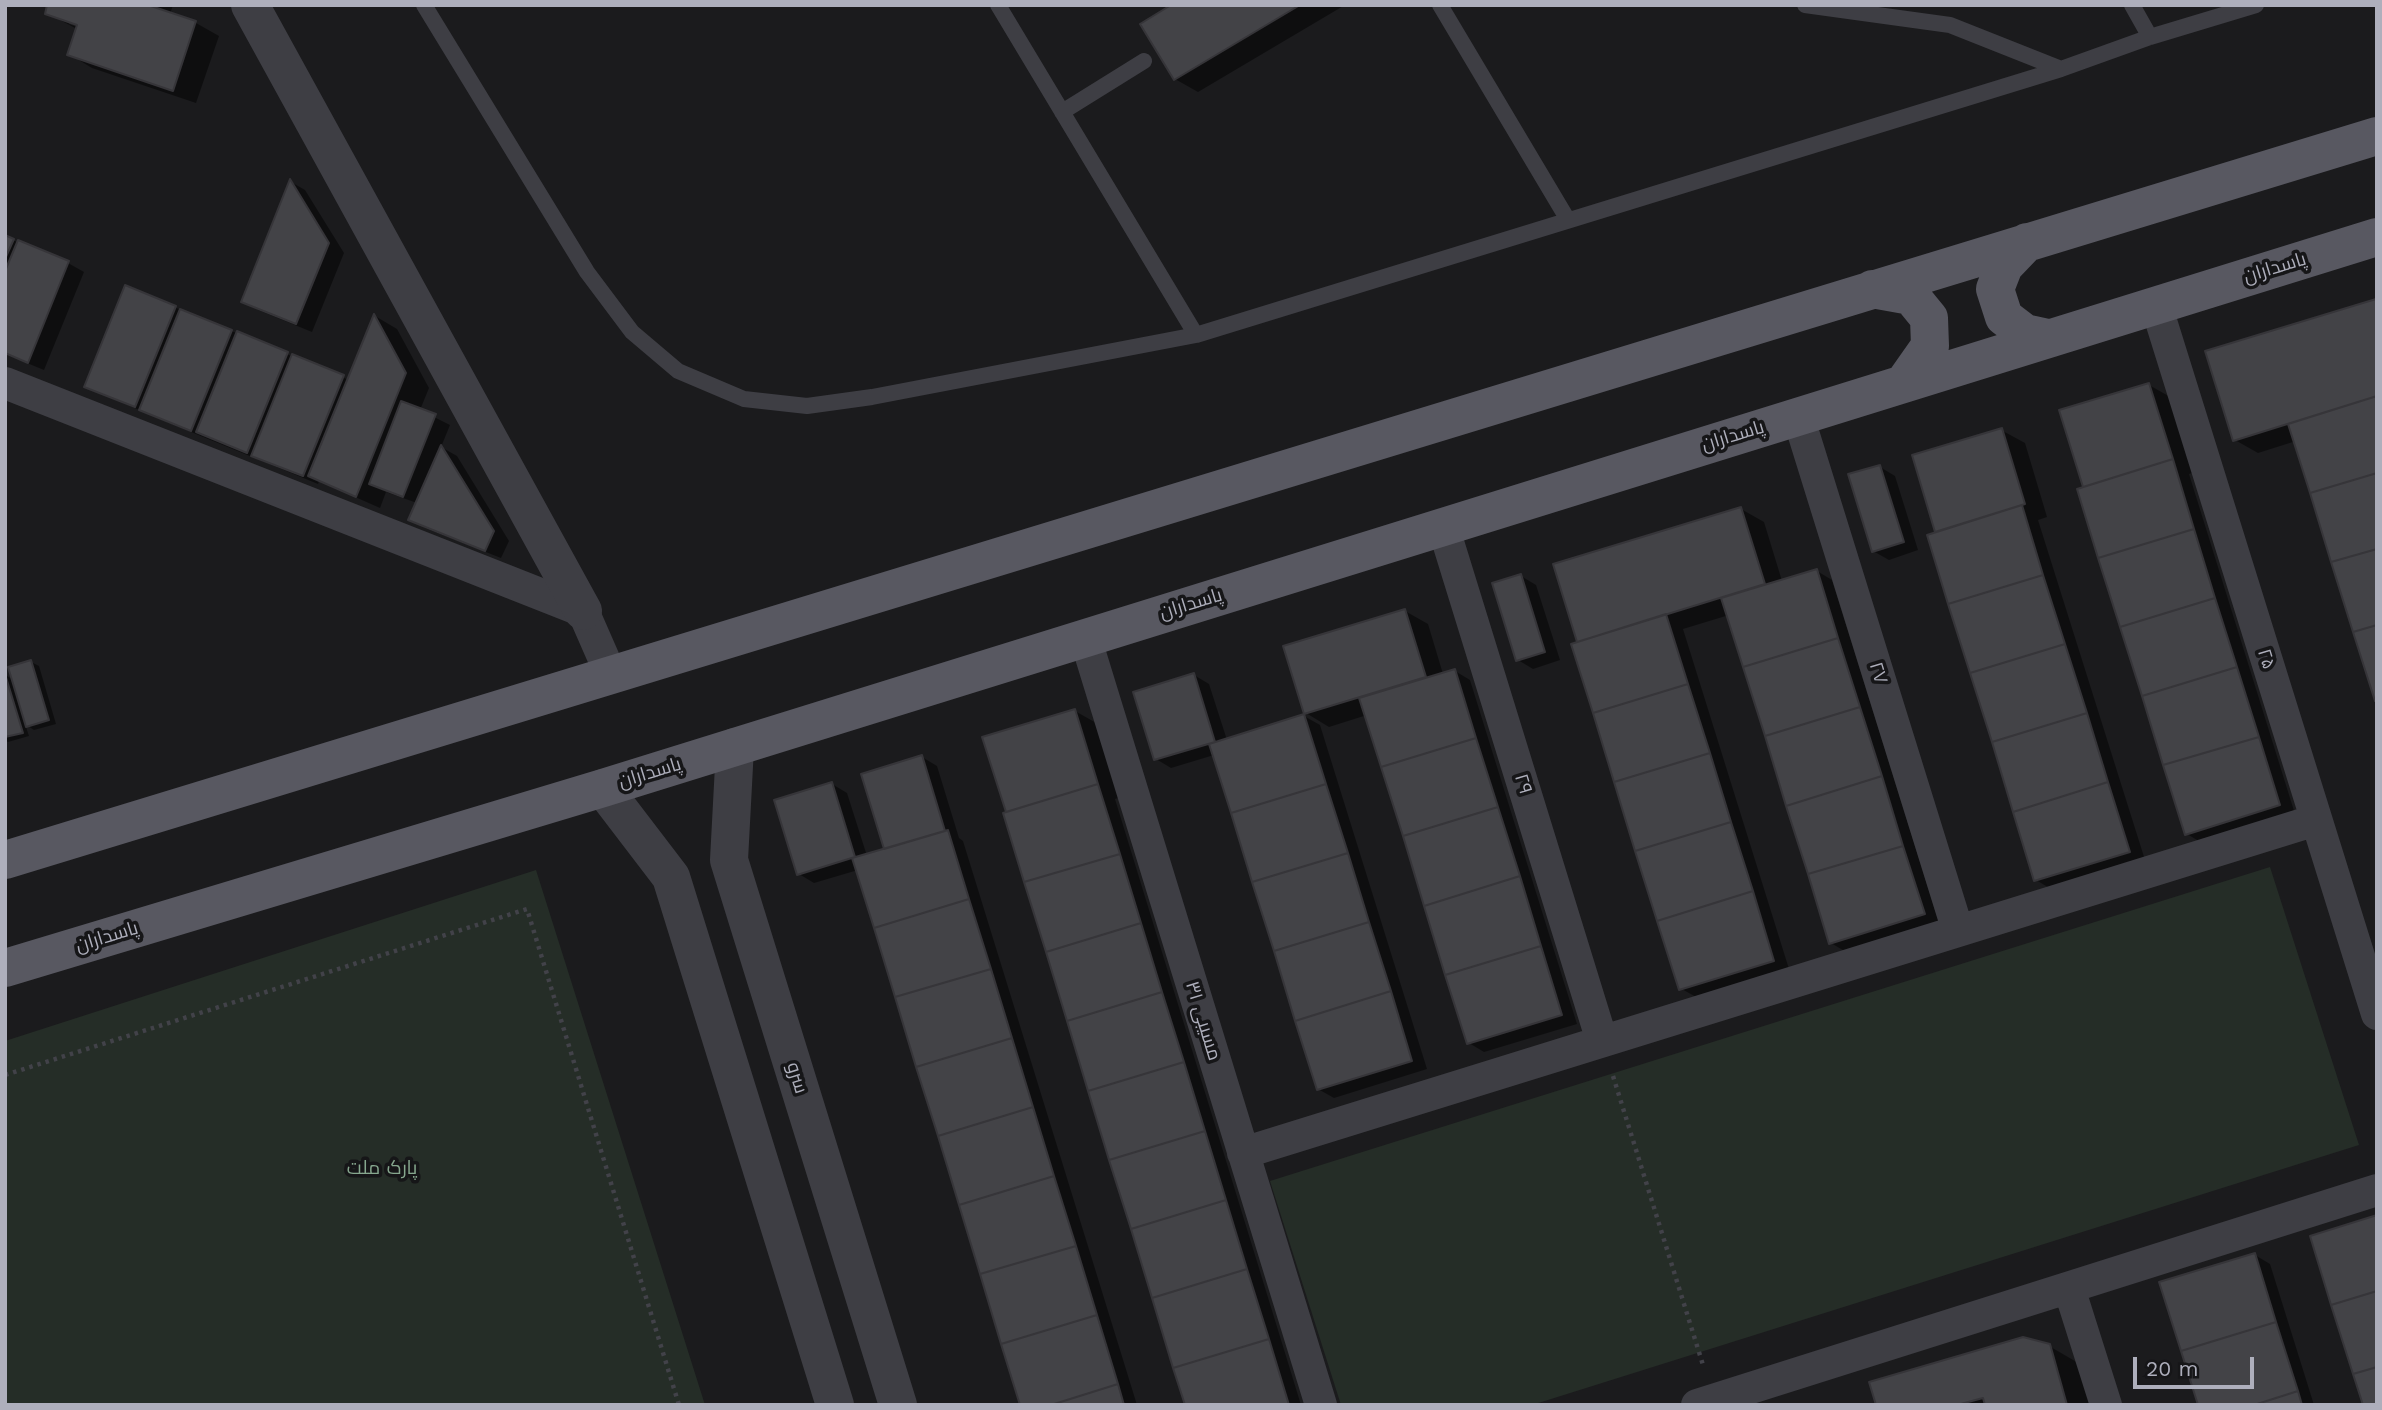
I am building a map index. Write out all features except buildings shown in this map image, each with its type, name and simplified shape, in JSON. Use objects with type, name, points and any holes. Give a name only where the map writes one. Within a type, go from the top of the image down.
[{"type":"main road","points":[[8,852],[611,675],[2377,136]]},
{"type":"main road","name":"پاسداران","points":[[5,968],[603,788],[2377,237]]},
{"type":"main road","points":[[2027,242],[2004,266],[1995,289],[2004,317],[2025,333],[2048,338]]},
{"type":"main road","points":[[1872,289],[1911,296],[1929,318],[1930,346],[1904,383]]},
{"type":"street","points":[[250,5],[583,611],[611,675]]},
{"type":"street","name":"۲۵","points":[[2156,304],[2377,1014]]},
{"type":"street","points":[[5,383],[583,611]]},
{"type":"street","name":"۲۷","points":[[1798,416],[1958,931]]},
{"type":"street","name":"۲۹","points":[[1443,526],[1602,1041]]},
{"type":"street","name":"۳۱ مسیبی","points":[[1085,637],[1321,1405]]},
{"type":"street","name":"سرو","points":[[735,747],[729,860],[898,1405]]},
{"type":"street","points":[[603,788],[671,877],[835,1405]]},
{"type":"street","points":[[1243,1153],[2316,820]]},
{"type":"street","points":[[1709,1403],[2377,1190]]},
{"type":"street","points":[[2069,1288],[2106,1405]]},
{"type":"lane","points":[[424,5],[587,272],[632,332],[678,371],[744,399],[807,407],[1196,335],[2061,69],[2150,37],[2256,5]]},
{"type":"lane","points":[[998,5],[1196,335]]},
{"type":"lane","points":[[1440,5],[1568,220]]},
{"type":"lane","points":[[1805,5],[1950,24],[2061,69]]},
{"type":"lane","points":[[2132,5],[2150,37]]},
{"type":"lane","points":[[1062,112],[1144,61]]},
{"type":"path","points":[[5,1075],[527,909],[679,1405]]},
{"type":"path","points":[[1602,1041],[1709,1403]]},
{"type":"green space","points":[[2270,867],[2359,1145],[1532,1405],[1341,1405],[1270,1181]]},
{"type":"green space","name":"پارک ملت","points":[[536,870],[705,1405],[5,1405],[5,1041]]}]
